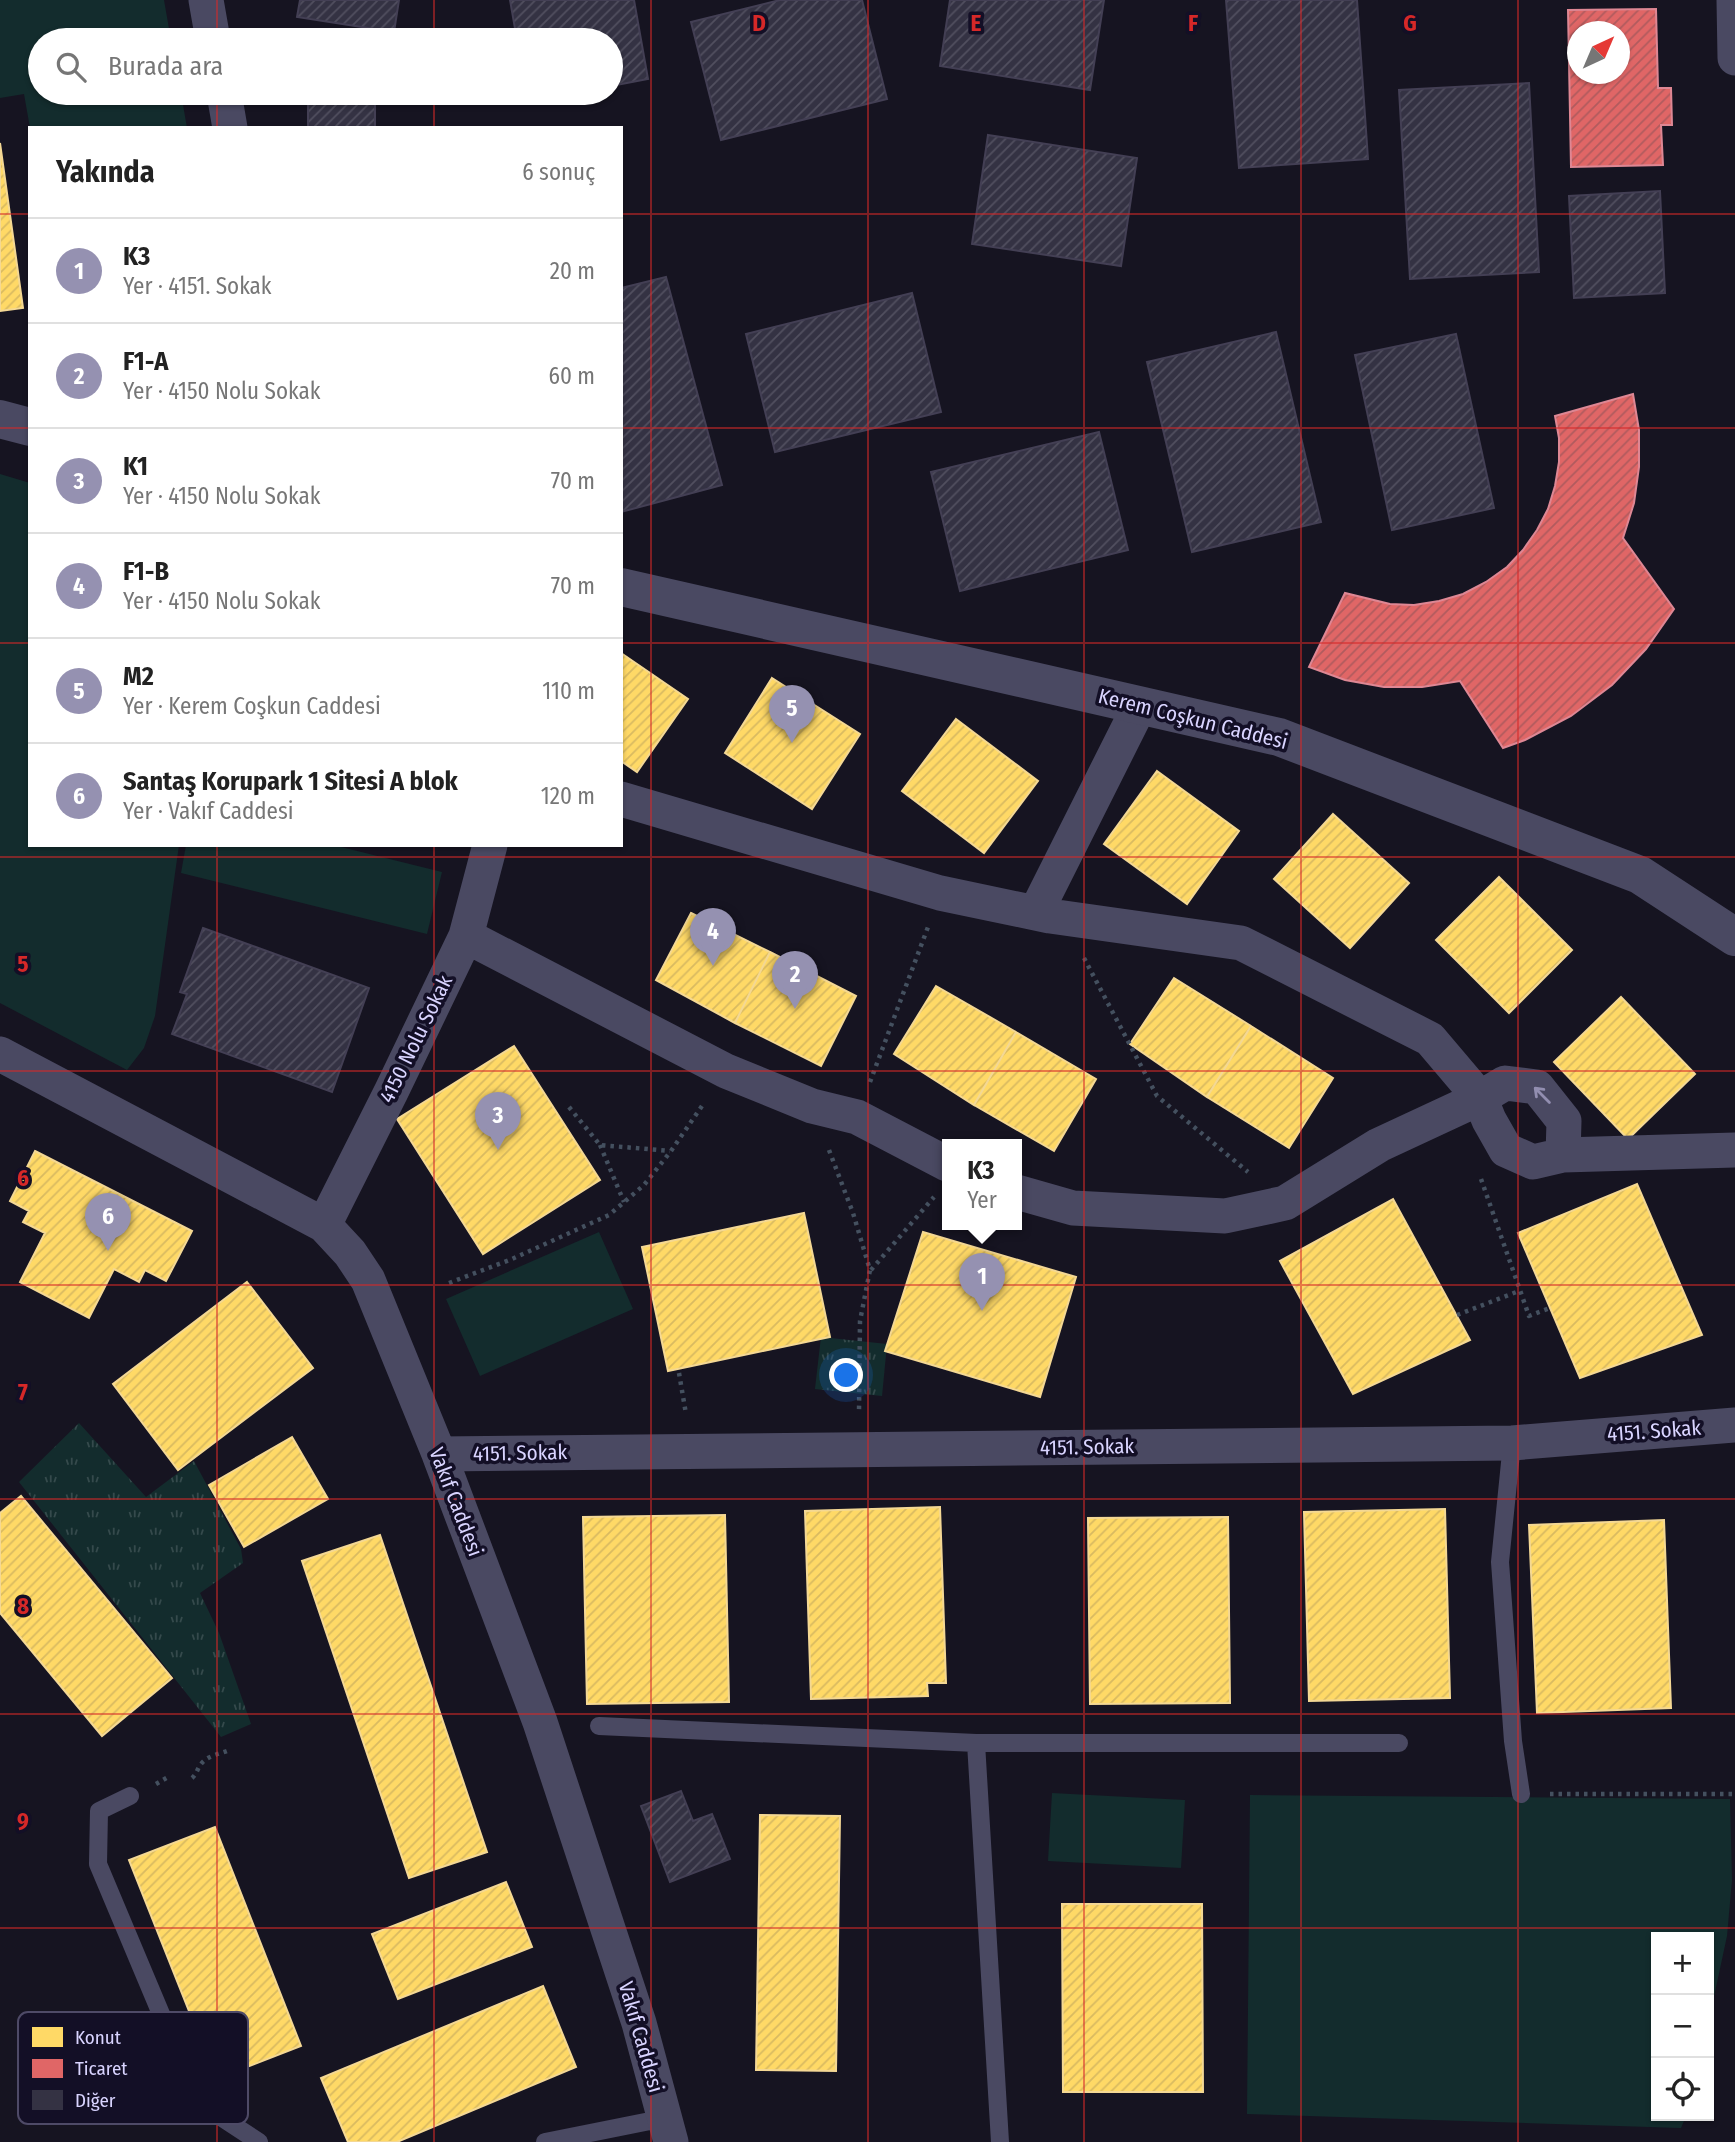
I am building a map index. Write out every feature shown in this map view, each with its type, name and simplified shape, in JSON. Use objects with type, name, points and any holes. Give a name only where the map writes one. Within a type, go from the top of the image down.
[{"type":"street","points":[[206,0],[212,28]]},
{"type":"street","points":[[1734,0],[1735,58]]},
{"type":"street","points":[[226,105],[230,126]]},
{"type":"street","points":[[0,419],[28,426]]},
{"type":"street","name":"Kerem Coşkun Caddesi","points":[[623,587],[1279,737],[1640,875],[1735,937]]},
{"type":"street","points":[[1049,915],[1140,705]]},
{"type":"street","points":[[623,800],[940,893],[1049,915],[1241,943],[1430,1039],[1480,1098],[1506,1150],[1533,1162],[1563,1155],[1735,1150]]},
{"type":"street","name":"4150 Nolu Sokak","points":[[324,1225],[466,936],[489,847]]},
{"type":"street","points":[[466,936],[726,1070],[812,1106],[857,1117],[942,1177]]},
{"type":"street","name":"Vakıf Caddesi","points":[[0,1054],[324,1225],[350,1253],[368,1280],[439,1454],[540,1722],[639,2023],[668,2130]]},
{"type":"street","points":[[1022,1193],[1073,1208],[1225,1216],[1285,1203],[1379,1145],[1480,1098],[1505,1083],[1537,1087],[1564,1121],[1563,1155]]},
{"type":"street","name":"4151. Sokak","points":[[439,1454],[1512,1443],[1735,1425]]},
{"type":"lane","points":[[1512,1443],[1500,1562],[1513,1741],[1521,1794]]},
{"type":"lane","points":[[599,1726],[976,1743],[1399,1742]]},
{"type":"lane","points":[[976,1743],[1000,2142]]},
{"type":"lane","points":[[130,1796],[99,1811],[98,1864],[160,2012]]},
{"type":"lane","points":[[232,2124],[259,2142]]},
{"type":"lane","points":[[545,2142],[668,2130]]},
{"type":"path","points":[[857,1117],[940,893]]},
{"type":"path","points":[[1049,915],[1157,1096],[1285,1203]]},
{"type":"path","points":[[449,1283],[512,1259],[609,1214],[644,1185],[671,1151],[726,1070]]},
{"type":"path","points":[[812,1106],[853,1213],[870,1270]]},
{"type":"path","points":[[569,1107],[600,1145],[624,1202]]},
{"type":"path","points":[[600,1145],[671,1151]]},
{"type":"path","points":[[1478,1171],[1529,1317],[1550,1308]]},
{"type":"path","points":[[858,1450],[860,1321],[870,1270],[942,1179]]},
{"type":"path","points":[[1457,1315],[1519,1290]]},
{"type":"path","points":[[192,1779],[201,1764],[210,1757],[228,1751]]},
{"type":"path","points":[[1521,1794],[1735,1794]]},
{"type":"green space","points":[[0,0],[164,0],[169,28],[28,28],[28,105],[183,105],[187,126],[30,126],[24,94],[0,98]]},
{"type":"green space","points":[[0,474],[28,482],[28,847],[179,847],[155,1016],[144,1048],[127,1070],[0,1003]]},
{"type":"green space","points":[[186,847],[341,847],[442,872],[427,934],[181,873]]},
{"type":"green space","points":[[599,1232],[633,1309],[480,1376],[446,1299]]},
{"type":"green space","points":[[821,1337],[887,1344],[882,1396],[815,1389]]},
{"type":"green space","points":[[79,1423],[146,1497],[194,1461],[241,1549],[243,1563],[200,1593],[219,1633],[251,1724],[221,1737],[19,1482]]},
{"type":"green space","points":[[1052,1793],[1185,1800],[1181,1868],[1048,1861]]},
{"type":"green space","points":[[1250,1795],[1730,1799],[1732,1880],[1727,1936],[1714,1997],[1714,1932],[1651,1932],[1651,2121],[1684,2121],[1681,2128],[1247,2114]]},
{"type":"building: Konut","points":[[0,143],[23,308],[0,311]]},
{"type":"building: Konut","points":[[623,654],[688,699],[637,772],[623,762]]},
{"type":"building: Konut","points":[[772,678],[860,734],[812,809],[725,753]]},
{"type":"building: Konut","points":[[956,719],[1038,781],[984,853],[902,791]]},
{"type":"building: Konut","points":[[1157,771],[1239,831],[1187,904],[1104,844]]},
{"type":"building: Konut","points":[[1333,814],[1409,883],[1350,948],[1274,879]]},
{"type":"building: Konut","points":[[1499,877],[1572,950],[1509,1013],[1436,940]]},
{"type":"building: Konut","points":[[691,913],[770,952],[735,1023],[656,980]]},
{"type":"building: Konut","points":[[770,952],[856,996],[821,1066],[735,1023]]},
{"type":"building: Konut","points":[[1174,978],[1251,1026],[1207,1097],[1130,1044]]},
{"type":"building: Konut","points":[[936,986],[1016,1032],[974,1105],[894,1054]]},
{"type":"building: Konut","points":[[1621,997],[1695,1074],[1628,1139],[1554,1062]]},
{"type":"building: Konut","points":[[1251,1026],[1333,1078],[1289,1148],[1207,1097]]},
{"type":"building: Konut","points":[[1016,1032],[1096,1079],[1054,1151],[974,1105]]},
{"type":"building: Konut","points":[[514,1046],[600,1180],[483,1254],[397,1119]]},
{"type":"building: Konut","points":[[35,1151],[192,1231],[166,1281],[145,1270],[139,1282],[114,1269],[89,1318],[20,1282],[45,1233],[23,1222],[29,1211],[10,1201]]},
{"type":"building: Konut","points":[[1637,1184],[1702,1335],[1580,1378],[1518,1233]]},
{"type":"building: Konut","points":[[1393,1199],[1470,1340],[1353,1394],[1280,1261]]},
{"type":"building: Konut","points":[[804,1213],[830,1337],[668,1371],[642,1247]]},
{"type":"building: Konut","points":[[923,1232],[1076,1277],[1040,1397],[885,1351]]},
{"type":"building: Konut","points":[[247,1282],[313,1368],[178,1470],[113,1384]]},
{"type":"building: Konut","points":[[292,1437],[328,1499],[244,1547],[209,1485]]},
{"type":"building: Konut","points":[[21,1496],[172,1678],[102,1736],[0,1613],[0,1513]]},
{"type":"building: Konut","points":[[940,1507],[946,1683],[927,1683],[928,1696],[811,1699],[805,1511]]},
{"type":"building: Konut","points":[[1445,1509],[1450,1698],[1309,1701],[1304,1512]]},
{"type":"building: Konut","points":[[725,1515],[729,1702],[587,1704],[583,1517]]},
{"type":"building: Konut","points":[[1228,1517],[1230,1703],[1090,1704],[1088,1518]]},
{"type":"building: Konut","points":[[1664,1520],[1671,1708],[1537,1713],[1529,1525]]},
{"type":"building: Konut","points":[[380,1535],[487,1852],[409,1878],[302,1561]]},
{"type":"building: Konut","points":[[760,1815],[840,1816],[836,2071],[756,2070]]},
{"type":"building: Konut","points":[[215,1827],[301,2046],[248,2067],[248,2012],[189,2012],[129,1860]]},
{"type":"building: Konut","points":[[506,1882],[532,1947],[398,1999],[372,1934]]},
{"type":"building: Konut","points":[[1062,1904],[1202,1904],[1203,2092],[1063,2092]]},
{"type":"building: Konut","points":[[543,1986],[576,2067],[397,2142],[348,2142],[321,2078]]},
{"type":"building: Ticaret","points":[[1656,9],[1658,88],[1671,88],[1672,125],[1661,125],[1663,165],[1571,167],[1569,84],[1630,84],[1630,21],[1568,21],[1568,10]]},
{"type":"building: Ticaret","points":[[1633,394],[1639,430],[1639,467],[1634,503],[1623,538],[1674,609],[1646,649],[1612,685],[1571,716],[1525,740],[1503,748],[1460,681],[1422,687],[1384,687],[1345,680],[1309,667],[1345,593],[1390,604],[1414,605],[1439,601],[1463,594],[1507,567],[1523,550],[1548,509],[1559,462],[1555,416]]},
{"type":"building: Diğer","points":[[300,0],[399,0],[395,28],[368,28],[297,17]]},
{"type":"building: Diğer","points":[[510,0],[634,0],[648,79],[623,84],[623,28],[515,28]]},
{"type":"building: Diğer","points":[[780,0],[862,0],[887,99],[721,140],[691,22]]},
{"type":"building: Diğer","points":[[950,0],[1104,0],[1090,90],[940,66]]},
{"type":"building: Diğer","points":[[1226,0],[1357,0],[1368,159],[1239,168]]},
{"type":"building: Diğer","points":[[1529,83],[1539,272],[1410,279],[1399,90]]},
{"type":"building: Diğer","points":[[308,105],[375,105],[375,126],[308,126]]},
{"type":"building: Diğer","points":[[988,135],[1137,158],[1121,266],[972,244]]},
{"type":"building: Diğer","points":[[1660,191],[1665,293],[1574,298],[1569,196]]},
{"type":"building: Diğer","points":[[666,277],[722,485],[623,511],[623,288]]},
{"type":"building: Diğer","points":[[912,293],[941,412],[775,452],[746,334]]},
{"type":"building: Diğer","points":[[1276,332],[1321,522],[1192,552],[1147,362]]},
{"type":"building: Diğer","points":[[1456,334],[1494,508],[1392,530],[1355,355]]},
{"type":"building: Diğer","points":[[1099,432],[1128,550],[960,591],[931,472]]},
{"type":"building: Diğer","points":[[203,928],[369,988],[332,1092],[172,1034],[187,994],[180,992]]},
{"type":"building: Diğer","points":[[681,1791],[693,1821],[712,1814],[730,1859],[670,1882],[641,1806]]},
{"type":"place","name":"M2","points":[[792,743]]},
{"type":"place","name":"F1-B","points":[[713,966]]},
{"type":"place","name":"F1-A","points":[[795,1009]]},
{"type":"place","name":"K1","points":[[498,1150]]},
{"type":"place","name":"Santaş Korupark 1 Sitesi A blok","points":[[108,1251]]},
{"type":"place","name":"K3","points":[[982,1311]]}]
